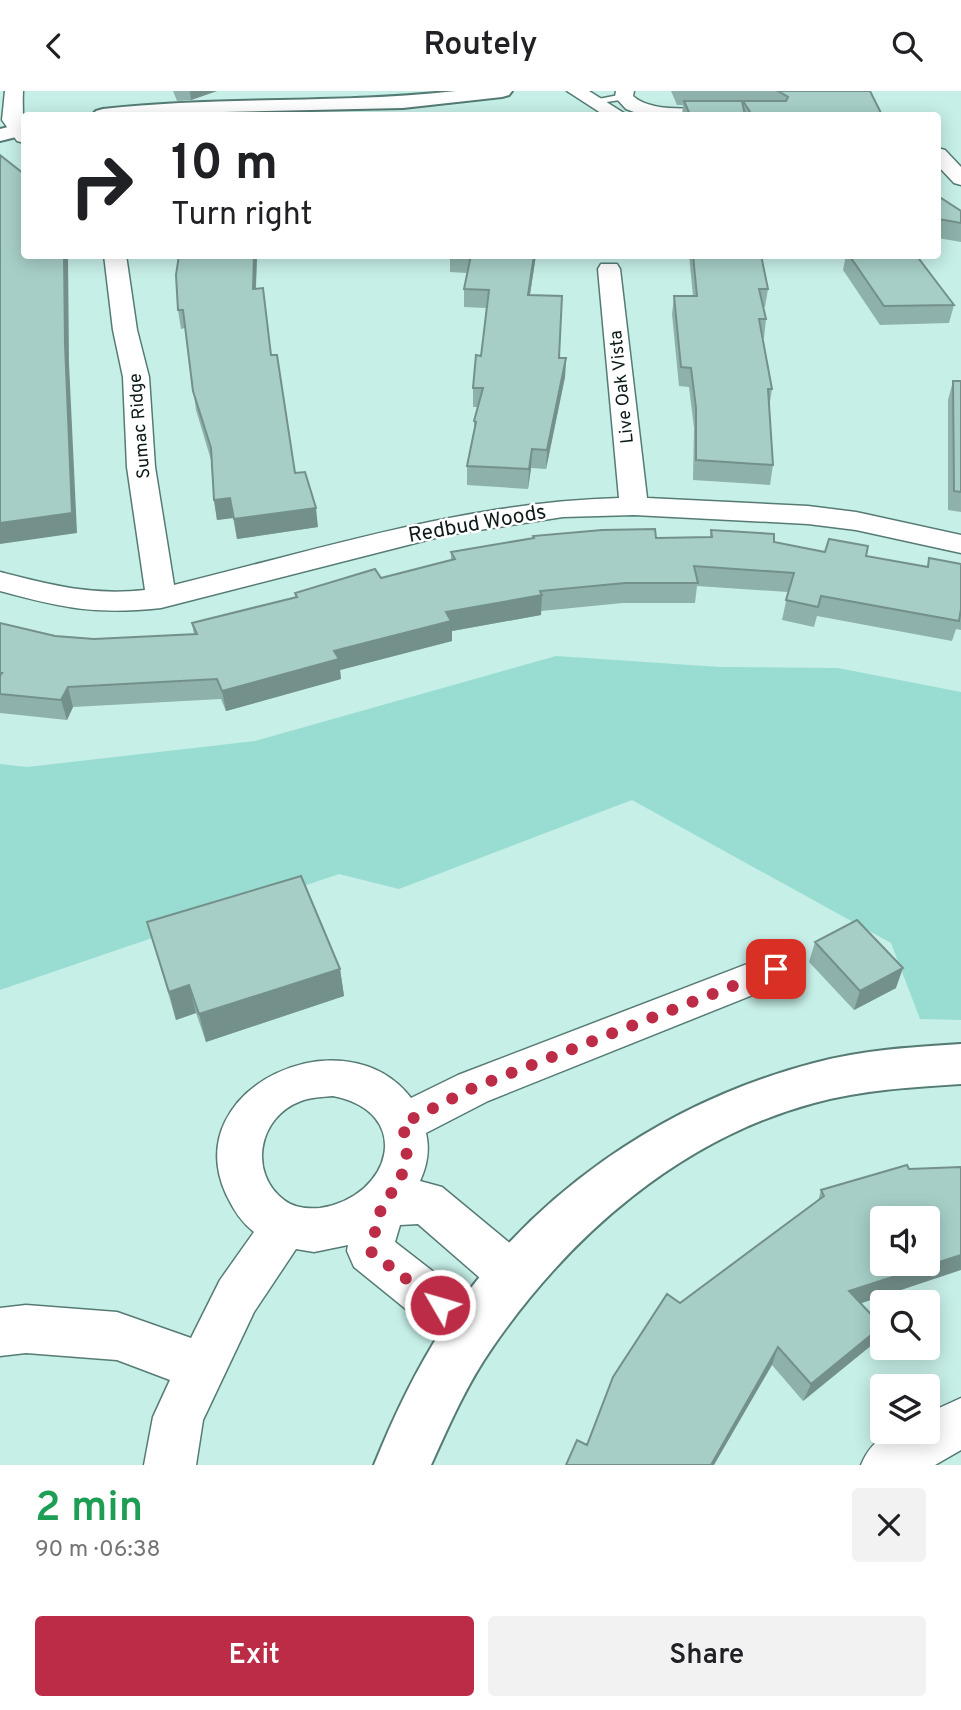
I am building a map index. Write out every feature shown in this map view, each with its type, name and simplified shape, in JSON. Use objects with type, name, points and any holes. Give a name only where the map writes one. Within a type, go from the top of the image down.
[{"type":"street","points":[[14,91],[11,109],[17,133]]},
{"type":"street","points":[[138,112],[196,107],[368,104],[454,98],[502,91]]},
{"type":"street","points":[[624,94],[637,108],[654,112]]},
{"type":"street","points":[[584,96],[612,112]]},
{"type":"street","points":[[718,112],[745,112]]},
{"type":"street","points":[[941,157],[961,179]]},
{"type":"street","name":"Sumac Ridge","points":[[116,259],[125,330],[136,377],[141,467],[161,598]]},
{"type":"street","name":"Live Oak Vista","points":[[609,269],[634,506]]},
{"type":"street","name":"Redbud Woods","points":[[0,581],[66,599],[115,603],[161,598],[446,526],[564,508],[634,506],[807,515],[856,521],[961,544]]},
{"type":"street","points":[[402,1124],[473,1088],[776,969]]},
{"type":"street","points":[[402,1465],[435,1394],[471,1331],[512,1275],[557,1227],[604,1185],[654,1150],[707,1121],[762,1098],[818,1081],[877,1070],[961,1064]]},
{"type":"street","points":[[333,1078],[359,1083],[380,1095],[397,1112],[405,1135],[407,1159],[399,1183],[382,1205],[358,1222],[329,1230],[299,1230],[272,1219],[252,1202],[240,1179],[237,1153],[245,1128],[261,1105],[282,1090],[307,1080],[333,1078]]},
{"type":"street","points":[[382,1205],[426,1202],[512,1275]]},
{"type":"street","points":[[382,1205],[370,1251],[471,1331]]},
{"type":"street","points":[[170,1465],[178,1417],[202,1367],[237,1296],[286,1225]]},
{"type":"street","points":[[0,1332],[26,1329],[117,1336],[202,1367]]},
{"type":"street","points":[[887,1465],[961,1423]]},
{"type":"lane","points":[[584,96],[624,94]]},
{"type":"shaded area","points":[[556,656],[720,667],[838,668],[961,692],[961,1020],[920,1019],[891,943],[632,800],[399,889],[339,874],[0,990],[0,764],[27,767],[255,741]]},
{"type":"building","points":[[778,91],[870,91],[880,112],[750,112],[743,101],[786,101],[788,97]]},
{"type":"building","points":[[684,101],[742,101],[744,112],[689,112]]},
{"type":"building","points":[[0,155],[21,172],[21,259],[64,259],[72,513],[0,523]]},
{"type":"building","points":[[941,198],[961,211],[961,223],[941,220]]},
{"type":"building","points":[[178,259],[254,259],[253,289],[263,288],[271,355],[277,355],[295,473],[305,472],[316,508],[234,519],[230,498],[214,500],[211,448],[193,391],[183,310],[178,310],[176,275]]},
{"type":"building","points":[[470,259],[533,259],[528,295],[562,296],[559,358],[566,358],[547,450],[532,449],[529,469],[467,466],[476,422],[474,421],[483,388],[473,388],[476,355],[481,356],[489,290],[464,289]]},
{"type":"building","points":[[693,259],[762,259],[768,289],[759,289],[766,319],[759,319],[772,389],[768,389],[773,465],[696,460],[696,408],[691,368],[681,367],[674,296],[697,296]]},
{"type":"building","points":[[852,259],[919,259],[954,305],[884,306]]},
{"type":"building","points":[[953,381],[961,381],[961,492],[954,491]]},
{"type":"building","points":[[655,529],[656,538],[712,537],[711,530],[774,534],[774,542],[825,552],[829,539],[868,546],[866,556],[928,567],[929,558],[961,564],[959,621],[821,596],[818,607],[786,600],[794,573],[694,566],[698,583],[625,583],[540,591],[542,595],[446,612],[451,621],[334,651],[339,659],[222,691],[217,679],[68,687],[61,700],[0,694],[0,623],[55,636],[94,639],[197,634],[192,623],[297,597],[295,593],[375,569],[381,578],[455,559],[451,552],[534,538],[533,536]]},
{"type":"building","points":[[301,876],[340,969],[199,1014],[189,985],[169,992],[147,922]]},
{"type":"building","points":[[857,920],[903,968],[860,991],[815,942]]},
{"type":"building","points":[[907,1165],[909,1169],[961,1167],[961,1255],[940,1262],[940,1206],[870,1206],[870,1276],[896,1276],[849,1291],[870,1313],[870,1336],[811,1384],[778,1347],[711,1465],[566,1465],[577,1440],[587,1445],[613,1377],[667,1294],[680,1303],[824,1196],[821,1190]]},
{"type":"route","points":[[440,1305],[370,1251],[382,1205],[399,1183],[407,1159],[402,1124],[473,1088],[776,969]]}]
